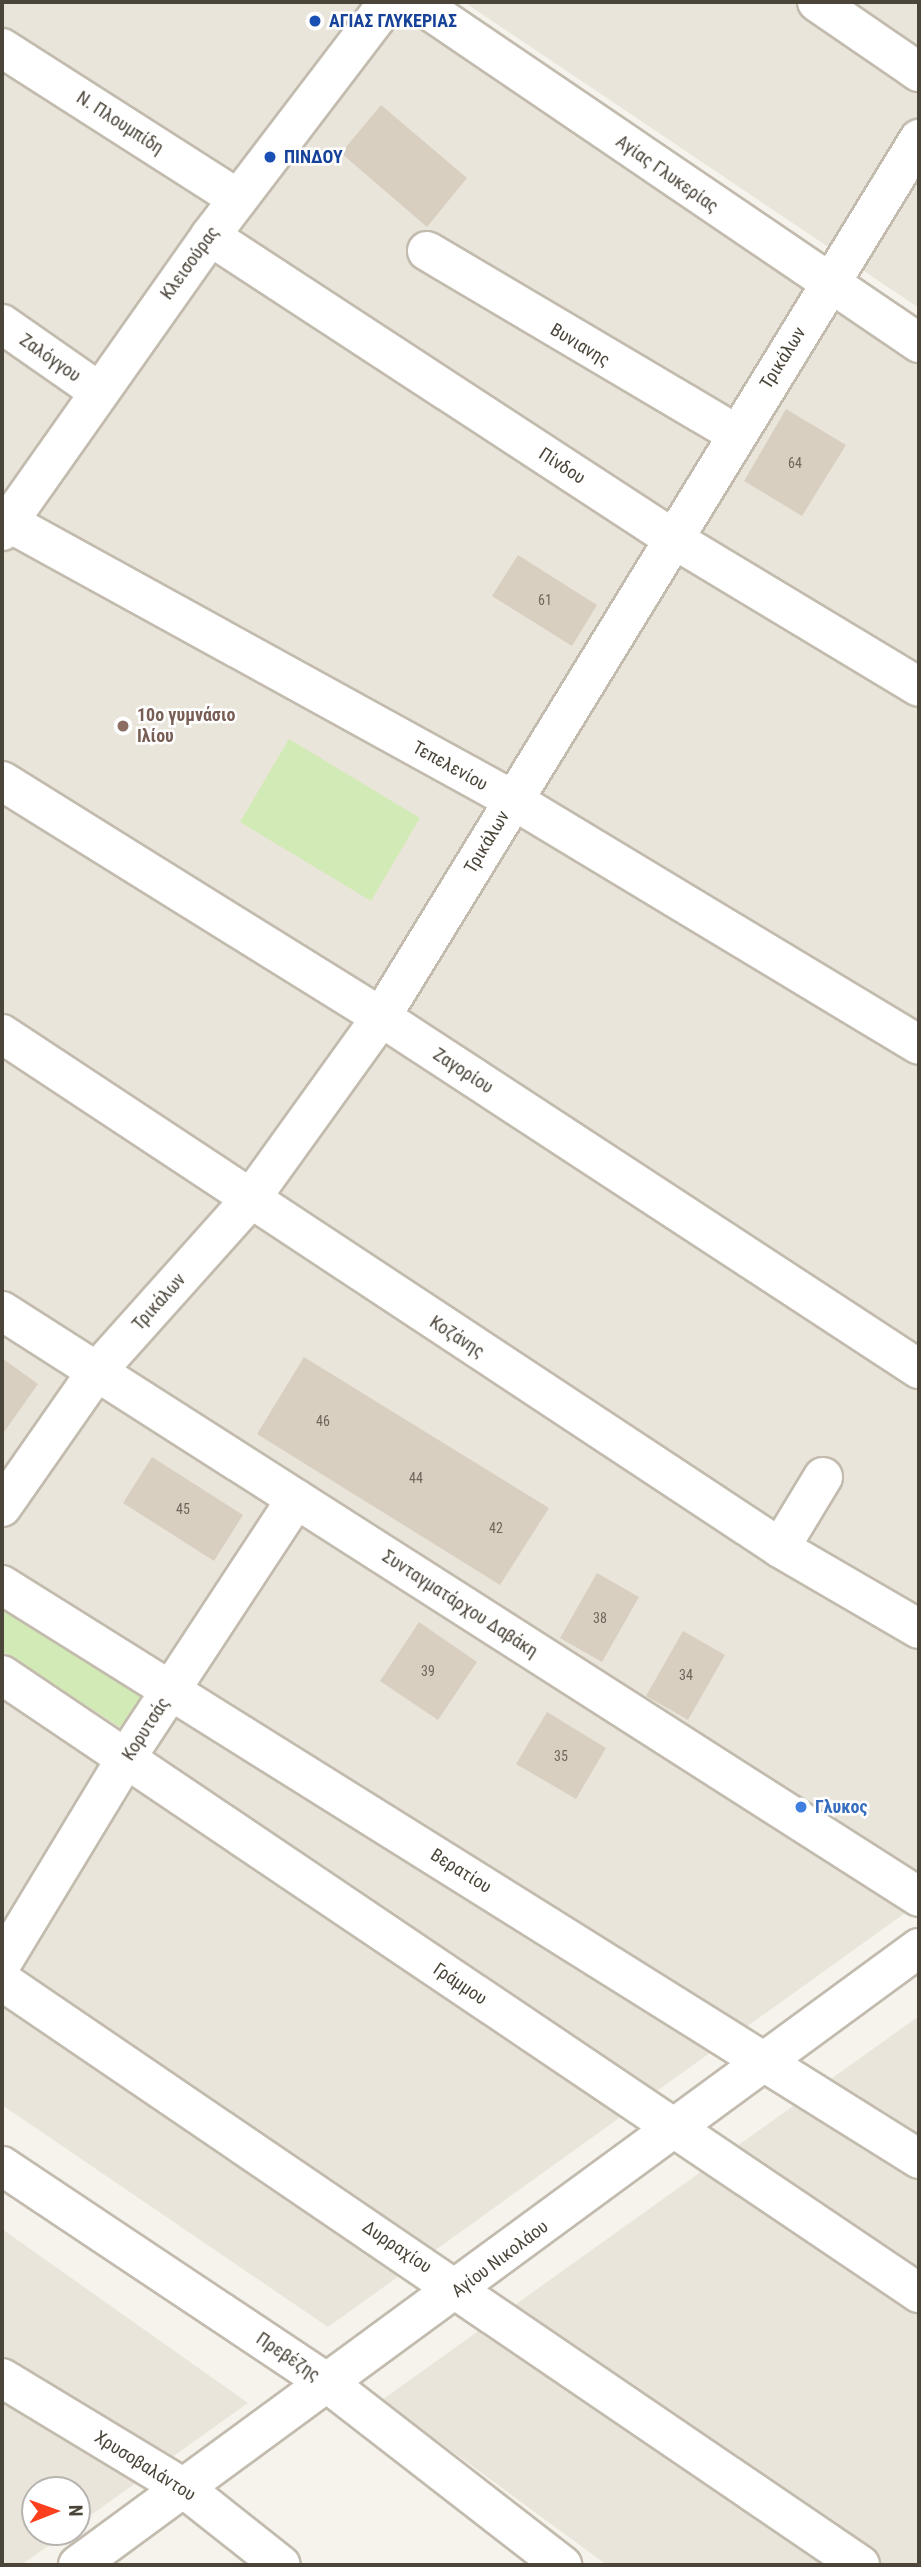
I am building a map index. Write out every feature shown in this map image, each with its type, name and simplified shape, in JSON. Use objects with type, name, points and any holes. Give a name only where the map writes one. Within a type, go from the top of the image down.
[{"type":"street","name":"Κλεισούρας","points":[[5,526],[210,236],[388,2]]},
{"type":"street","name":"Αγίας Γλυκερίας","points":[[417,2],[829,285],[919,343]]},
{"type":"street","points":[[817,2],[919,72]]},
{"type":"street","name":"N. Πλουμπίδη","points":[[2,48],[238,199]]},
{"type":"street","name":"Τρικάλων","points":[[2,1507],[97,1371],[249,1201],[381,1017],[672,538],[919,139]]},
{"type":"street","name":"Πίνδου","points":[[210,236],[672,538],[919,687]]},
{"type":"street","name":"Βυνιανης","points":[[427,251],[736,434]]},
{"type":"street","name":"Ζαλόγγου","points":[[2,324],[98,391]]},
{"type":"street","name":"Τεπελενίου","points":[[5,526],[513,800],[919,1045]]},
{"type":"street","name":"Ζαγορίου","points":[[2,780],[381,1017],[919,1369]]},
{"type":"street","name":"Κοζάνης","points":[[2,1034],[249,1201],[780,1548],[919,1629]]},
{"type":"street","name":"Συνταγματάρχου Δαβάκη","points":[[2,1311],[919,1897]]},
{"type":"street","points":[[780,1548],[823,1477]]},
{"type":"street","name":"Κορυτσάς","points":[[2,1963],[126,1758],[296,1499]]},
{"type":"street","name":"Βερατίου","points":[[2,1585],[768,2061],[919,2159]]},
{"type":"street","name":"Γράμμου","points":[[2,1675],[919,2293]]},
{"type":"street","name":"Αγίου Νικολάου","points":[[78,2565],[330,2385],[919,1948]]},
{"type":"street","name":"Δυρραχίου","points":[[2,1981],[460,2289],[860,2565]]},
{"type":"street","name":"Πρεβέζης","points":[[2,2166],[330,2385],[562,2565]]},
{"type":"street","name":"Χρυσοβαλάντου","points":[[2,2378],[185,2489],[281,2565]]},
{"type":"shaded area","points":[[2,2],[401,2],[919,354],[919,1903],[328,2327],[2,2105]]},
{"type":"shaded area","points":[[464,2],[919,2],[919,308]]},
{"type":"shaded area","points":[[919,2016],[919,2565],[607,2565],[382,2400]]},
{"type":"shaded area","points":[[2,2229],[248,2403],[91,2515],[91,2476],[21,2476],[21,2546],[48,2546],[21,2565],[2,2565]]},
{"type":"green space","points":[[289,739],[420,818],[371,901],[240,822]]},
{"type":"green space","points":[[2,1598],[144,1692],[121,1728],[2,1651]]},
{"type":"building","points":[[381,105],[467,178],[427,227],[341,153]]},
{"type":"building","points":[[786,409],[846,445],[802,516],[744,481]]},
{"type":"building","points":[[518,555],[597,605],[572,646],[492,596]]},
{"type":"building","points":[[304,1357],[549,1508],[500,1585],[257,1434]]},
{"type":"building","points":[[2,1358],[38,1384],[2,1435]]},
{"type":"building","points":[[152,1457],[243,1515],[214,1561],[123,1503]]},
{"type":"building","points":[[597,1573],[639,1597],[602,1662],[560,1638]]},
{"type":"building","points":[[419,1622],[477,1662],[438,1720],[380,1681]]},
{"type":"building","points":[[683,1631],[725,1655],[688,1720],[646,1696]]},
{"type":"building","points":[[547,1712],[606,1748],[576,1799],[516,1764]]},
{"type":"place","name":"ΑΓΙΑΣ ΓΛΥΚΕΡΙΑΣ","points":[[315,21]]},
{"type":"place","name":"ΠΙΝΔΟΥ","points":[[270,157]]},
{"type":"place","name":"10ο γυμνάσιο Ιλίου","points":[[123,726]]},
{"type":"place","name":"Γλυκος","points":[[801,1807]]}]
